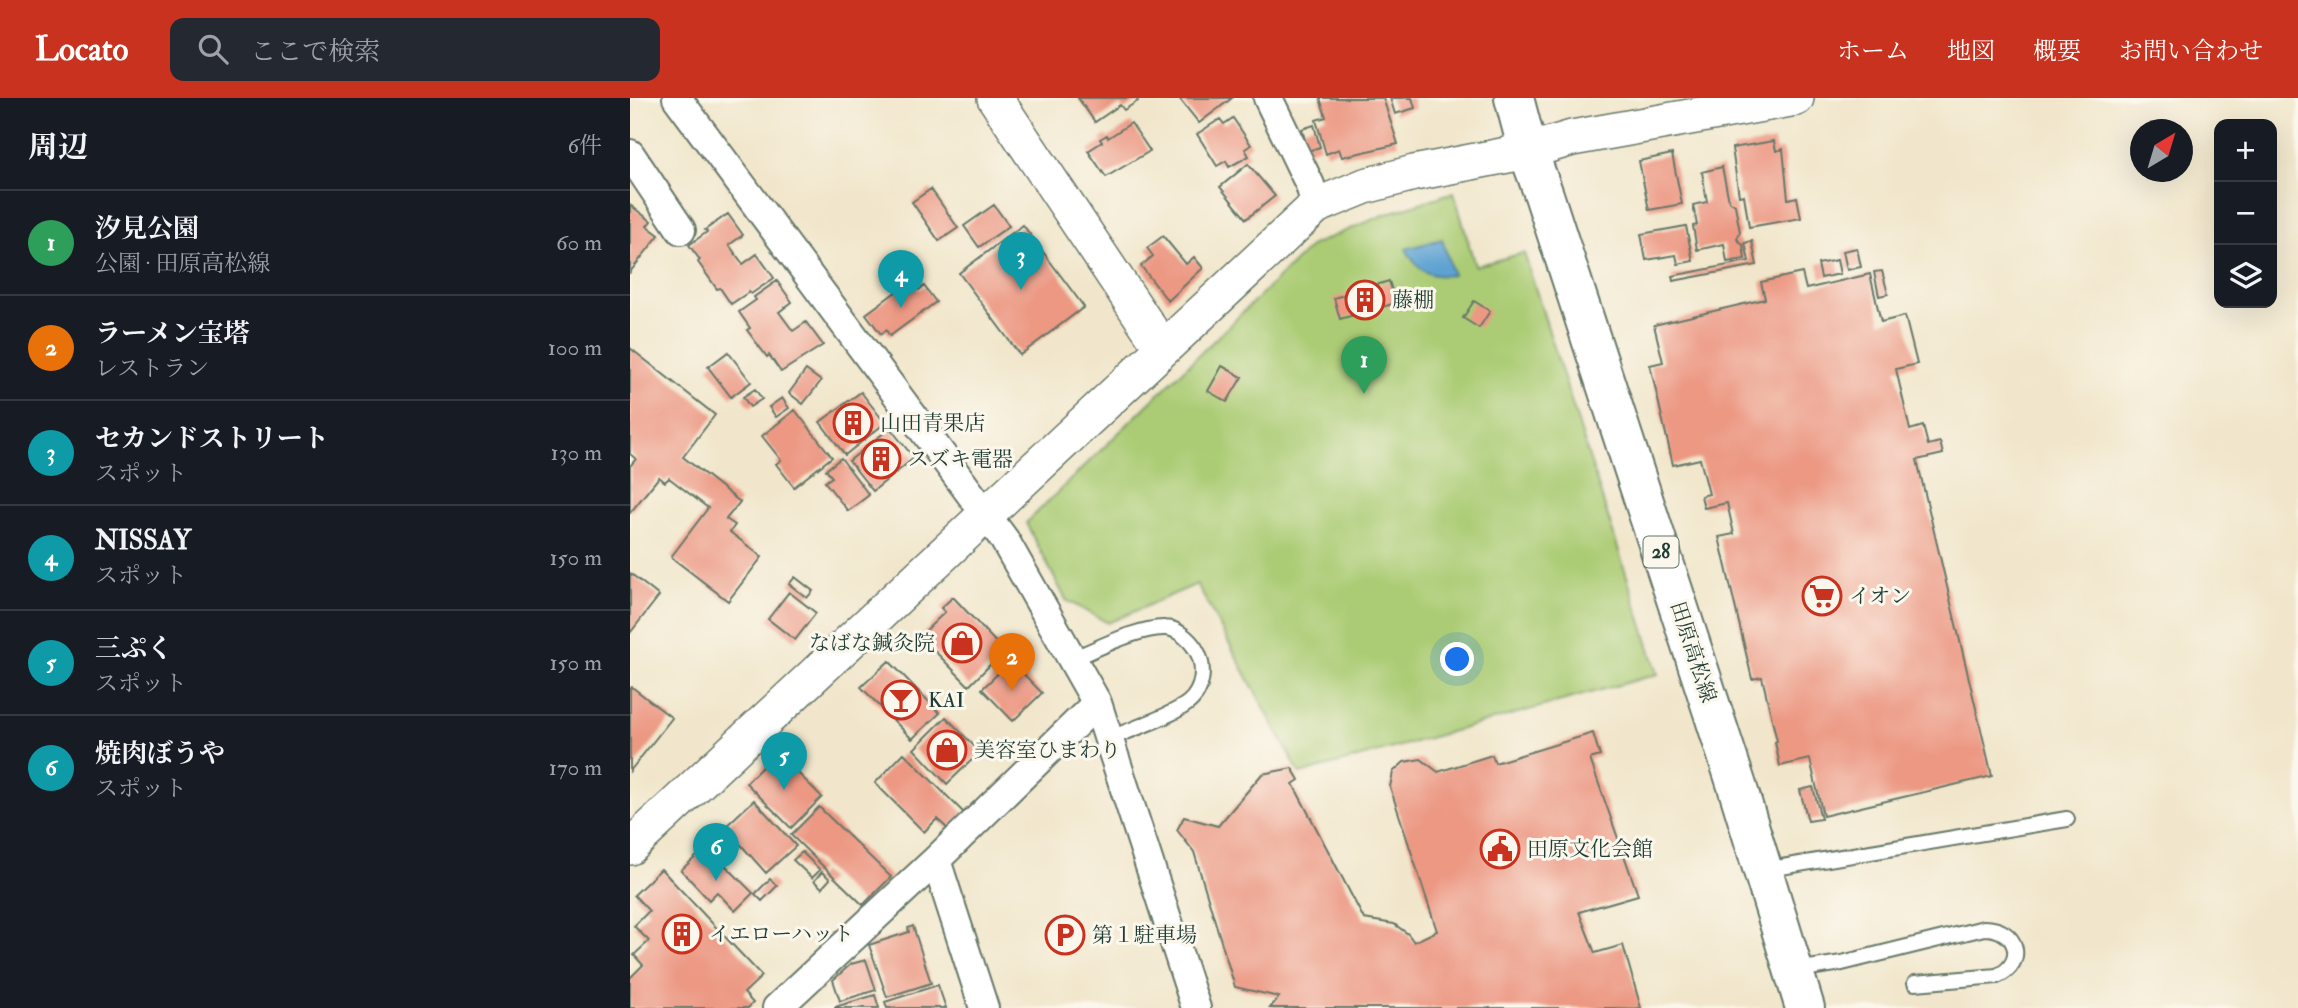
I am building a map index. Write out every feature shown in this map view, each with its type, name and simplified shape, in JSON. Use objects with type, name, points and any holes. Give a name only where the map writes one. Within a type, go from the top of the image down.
[{"type":"main road","name":"田原高松線","points":[[1514,98],[1528,151],[1763,871],[1805,1008]]},
{"type":"street","points":[[677,98],[1004,539],[1097,703],[1196,1008]]},
{"type":"street","points":[[995,98],[1163,349]]},
{"type":"street","points":[[1268,98],[1310,185],[1316,206]]},
{"type":"street","points":[[630,847],[1316,206],[1365,186],[1414,173],[1528,151],[1572,138],[1796,98]]},
{"type":"street","points":[[630,153],[681,230]]},
{"type":"street","points":[[783,1006],[1097,703]]},
{"type":"street","points":[[936,860],[984,1008]]},
{"type":"lane","points":[[1072,659],[1144,631],[1167,628],[1185,636],[1197,650],[1203,671],[1198,690],[1188,702],[1164,716],[1109,739]]},
{"type":"lane","points":[[1763,871],[2067,819]]},
{"type":"lane","points":[[1793,970],[1842,963],[1984,928],[1996,928],[2007,934],[2014,944],[2012,965],[1997,976],[1915,983]]},
{"type":"green space","points":[[1454,192],[1475,266],[1524,253],[1658,674],[1300,774],[1197,584],[1108,623],[1066,600],[1026,523],[1312,245],[1386,214]]},
{"type":"water","points":[[1442,239],[1453,275],[1436,275],[1424,271],[1406,249]]},
{"type":"building","points":[[1078,98],[1136,98],[1138,101],[1124,110],[1120,105],[1095,122]]},
{"type":"building","points":[[1179,98],[1232,98],[1199,123]]},
{"type":"building","points":[[1320,98],[1383,98],[1398,144],[1342,157],[1339,149],[1326,154],[1316,120],[1326,117]]},
{"type":"building","points":[[1390,98],[1412,98],[1415,108],[1395,114]]},
{"type":"building","points":[[1233,118],[1251,145],[1245,149],[1249,156],[1229,167],[1226,161],[1217,166],[1197,134],[1220,119],[1224,124]]},
{"type":"building","points":[[1131,123],[1150,151],[1106,177],[1088,151],[1102,142],[1100,139],[1107,135],[1108,138]]},
{"type":"building","points":[[1314,125],[1320,147],[1308,151],[1302,129]]},
{"type":"building","points":[[1774,141],[1776,151],[1783,149],[1788,199],[1797,197],[1801,218],[1749,227],[1744,195],[1739,196],[1732,148]]},
{"type":"building","points":[[1672,154],[1682,204],[1649,210],[1639,161]]},
{"type":"building","points":[[1248,164],[1275,196],[1246,219],[1220,187]]},
{"type":"building","points":[[1722,167],[1729,201],[1735,205],[1740,232],[1737,239],[1743,245],[1745,259],[1727,262],[1724,244],[1697,250],[1693,226],[1697,225],[1693,205],[1707,202],[1702,172]]},
{"type":"building","points":[[931,189],[958,228],[939,241],[912,202]]},
{"type":"building","points":[[630,205],[651,221],[647,226],[659,235],[630,272]]},
{"type":"building","points":[[994,205],[1009,226],[979,247],[964,226]]},
{"type":"building","points":[[728,214],[743,235],[729,245],[743,264],[757,254],[774,278],[731,304],[720,288],[717,289],[689,245]]},
{"type":"building","points":[[1023,225],[1084,307],[1020,355],[959,273]]},
{"type":"building","points":[[1686,226],[1693,261],[1678,264],[1676,255],[1646,260],[1641,234]]},
{"type":"building","points":[[1163,236],[1186,264],[1194,257],[1203,268],[1168,301],[1141,266],[1153,256],[1147,248]]},
{"type":"building","points":[[1752,241],[1757,265],[1673,281],[1672,276],[1749,261],[1745,243]]},
{"type":"building","points":[[1857,248],[1861,267],[1847,270],[1843,251]]},
{"type":"building","points":[[1837,260],[1840,274],[1821,278],[1818,264]]},
{"type":"building","points":[[1882,271],[1888,294],[1879,296],[1874,272]]},
{"type":"building","points":[[1802,273],[1806,289],[1870,274],[1881,322],[1905,316],[1917,364],[1896,369],[1910,430],[1923,426],[1928,445],[1940,442],[1943,454],[1917,460],[1992,776],[1823,816],[1810,759],[1780,766],[1762,677],[1752,679],[1719,537],[1734,534],[1727,503],[1704,508],[1701,496],[1709,494],[1700,459],[1673,465],[1650,365],[1663,362],[1654,325],[1765,299],[1761,282]]},
{"type":"building","points":[[912,280],[919,290],[924,286],[936,302],[890,336],[886,330],[881,334],[866,314]]},
{"type":"building","points":[[777,281],[792,302],[779,312],[793,331],[806,322],[823,345],[781,372],[747,330],[750,328],[739,312],[756,300],[754,297]]},
{"type":"building","name":"藤棚","points":[[1389,281],[1396,303],[1340,319],[1334,298]]},
{"type":"building","points":[[1474,301],[1490,311],[1479,328],[1463,318]]},
{"type":"building","points":[[630,348],[715,415],[683,457],[740,502],[726,519],[735,525],[730,532],[762,557],[728,601],[671,557],[708,508],[669,478],[665,482],[659,477],[630,513],[630,466],[636,459],[630,454]]},
{"type":"building","points":[[728,352],[751,382],[731,397],[708,367]]},
{"type":"building","points":[[1222,366],[1242,377],[1227,402],[1208,391]]},
{"type":"building","points":[[806,370],[821,381],[803,404],[789,393]]},
{"type":"building","points":[[755,389],[762,399],[750,407],[743,397]]},
{"type":"building","name":"山田青果店","points":[[861,392],[885,423],[845,455],[820,422]]},
{"type":"building","points":[[782,398],[789,408],[776,417],[769,407]]},
{"type":"building","points":[[795,410],[832,457],[794,487],[776,464],[781,460],[762,436]]},
{"type":"building","name":"スズキ電器","points":[[890,428],[914,458],[873,491],[849,461]]},
{"type":"building","points":[[841,458],[869,495],[848,511],[825,482],[832,477],[826,470]]},
{"type":"building","points":[[630,573],[659,596],[630,633]]},
{"type":"building","points":[[795,577],[813,591],[807,598],[789,584]]},
{"type":"building","points":[[789,592],[816,613],[795,640],[768,619]]},
{"type":"building","name":"なばな鍼灸院","points":[[953,597],[1004,651],[969,686],[920,636],[945,612],[941,608]]},
{"type":"building","name":"KAI","points":[[889,661],[940,713],[912,739],[861,687]]},
{"type":"building","points":[[1011,661],[1042,693],[1013,721],[982,689]]},
{"type":"building","points":[[632,687],[672,718],[630,771],[630,689]]},
{"type":"building","name":"美容室ひまわり","points":[[946,717],[980,752],[947,784],[914,749]]},
{"type":"building","points":[[1593,733],[1600,756],[1590,759],[1638,895],[1579,912],[1595,953],[1623,945],[1641,1008],[1270,1008],[1279,997],[1235,987],[1194,852],[1177,830],[1184,817],[1218,826],[1262,774],[1292,768],[1299,780],[1293,784],[1364,919],[1394,924],[1414,942],[1437,931],[1390,787],[1393,772],[1404,762],[1421,759],[1438,772],[1492,755],[1495,763]]},
{"type":"building","points":[[777,752],[822,797],[791,828],[746,783]]},
{"type":"building","points":[[904,753],[964,813],[948,829],[937,819],[924,832],[875,783]]},
{"type":"building","points":[[1813,787],[1821,819],[1808,821],[1800,790]]},
{"type":"building","points":[[754,800],[796,846],[766,873],[725,827]]},
{"type":"building","points":[[819,807],[891,877],[863,905],[791,835]]},
{"type":"building","points":[[707,847],[753,893],[735,911],[717,892],[709,900],[681,870]]},
{"type":"building","points":[[802,852],[820,870],[812,878],[793,860]]},
{"type":"building","name":"イエローハット","points":[[661,869],[762,976],[744,993],[753,1003],[748,1008],[630,1008],[630,978],[643,965],[634,955],[649,941],[634,926],[649,911],[634,895]]},
{"type":"building","points":[[822,872],[830,879],[822,888],[814,881]]},
{"type":"building","points":[[770,879],[777,886],[762,901],[755,894]]},
{"type":"building","points":[[913,926],[931,983],[887,997],[869,945],[909,932],[908,928]]},
{"type":"building","points":[[866,960],[876,990],[840,1001],[833,980],[851,964]]},
{"type":"building","points":[[938,985],[946,1008],[887,1008],[885,1002]]},
{"type":"building","points":[[875,995],[879,1008],[835,1008],[835,1007]]},
{"type":"place","name":"セカンドストリート","points":[[1021,290]]},
{"type":"place","name":"藤棚","points":[[1365,300]]},
{"type":"place","name":"NISSAY","points":[[901,308]]},
{"type":"place","name":"汐見公園","points":[[1364,394]]},
{"type":"place","name":"山田青果店","points":[[853,423]]},
{"type":"place","name":"スズキ電器","points":[[881,459]]},
{"type":"place","name":"イオン","points":[[1822,596]]},
{"type":"place","name":"なばな鍼灸院","points":[[962,643]]},
{"type":"place","name":"ラーメン宝塔","points":[[1012,691]]},
{"type":"place","name":"KAI","points":[[901,700]]},
{"type":"place","name":"美容室ひまわり","points":[[947,750]]},
{"type":"place","name":"三ぷく","points":[[784,790]]},
{"type":"place","name":"田原文化会館","points":[[1500,849]]},
{"type":"place","name":"焼肉ぼうや","points":[[716,881]]},
{"type":"place","name":"イエローハット","points":[[682,934]]},
{"type":"place","name":"第１駐車場","points":[[1065,935]]}]
